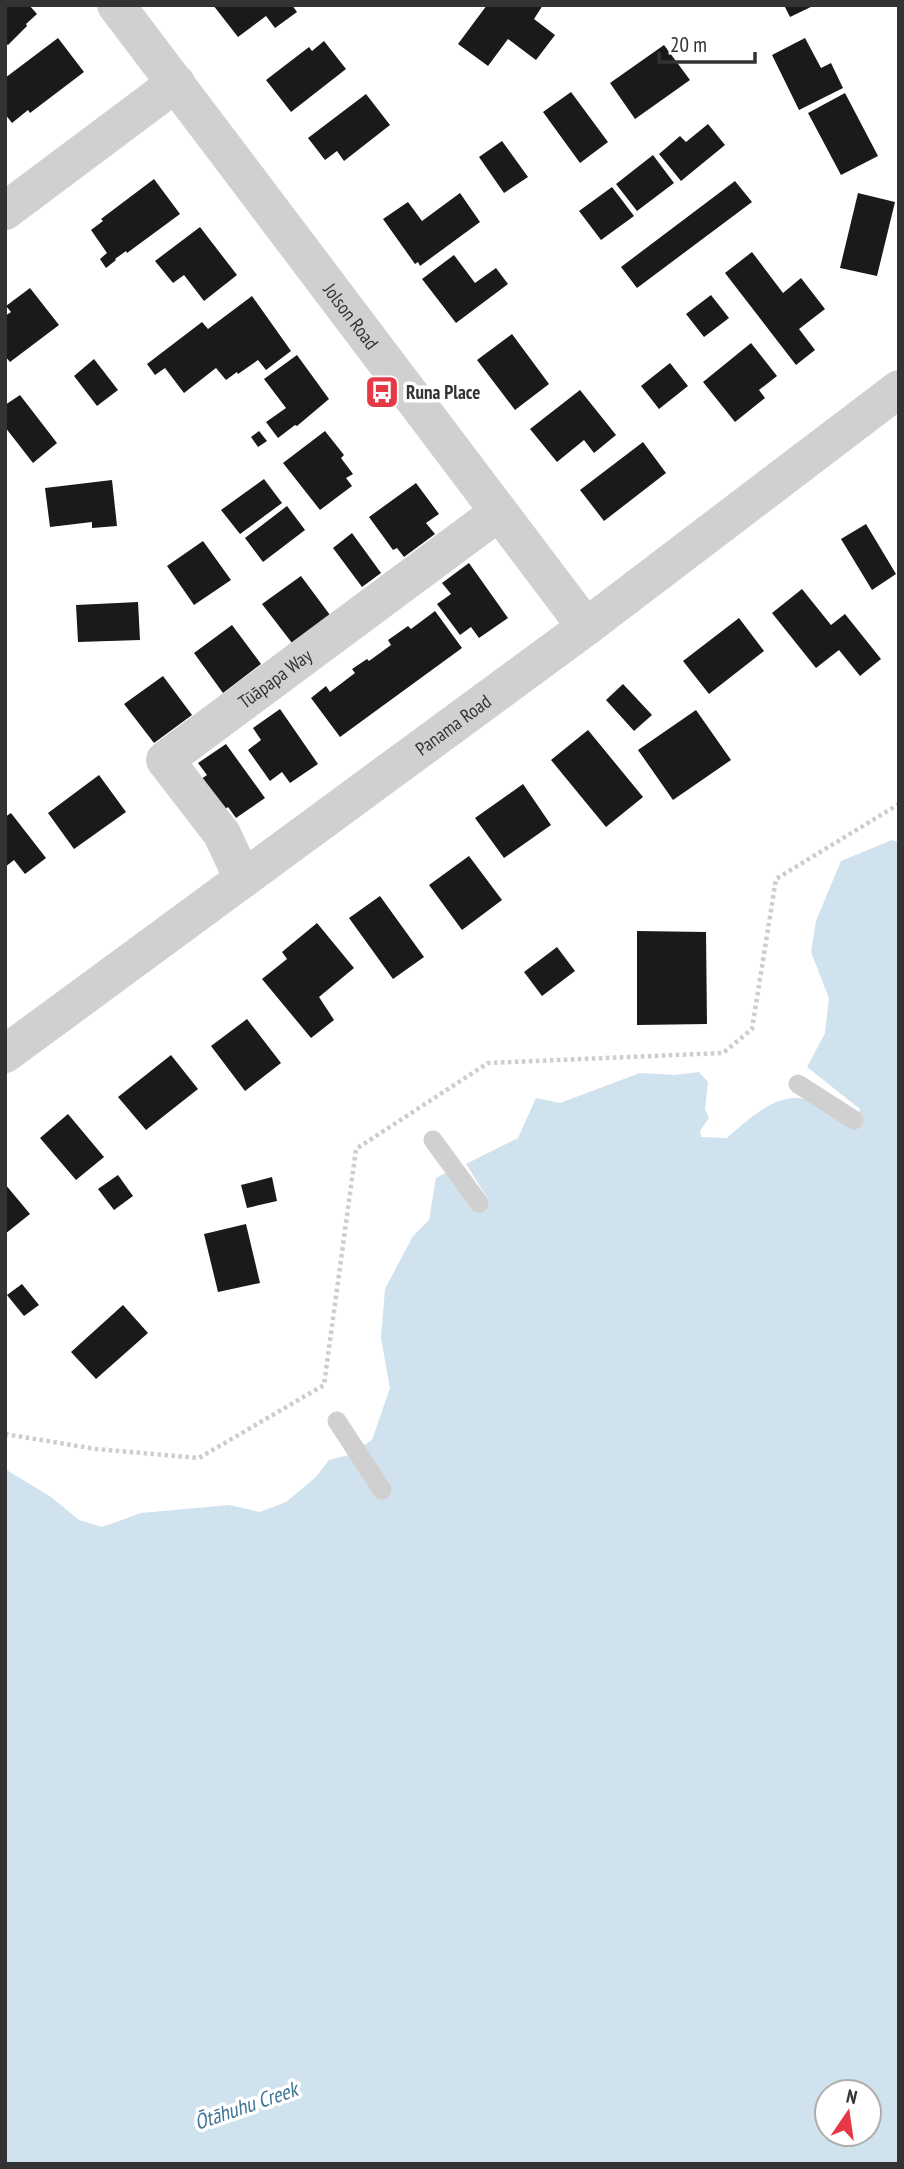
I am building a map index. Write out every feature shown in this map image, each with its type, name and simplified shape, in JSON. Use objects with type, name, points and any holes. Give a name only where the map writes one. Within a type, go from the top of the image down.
[{"type":"street","name":"Jolson Road","points":[[116,5],[586,627]]},
{"type":"street","points":[[5,211],[176,83]]},
{"type":"street","name":"Panama Road","points":[[5,1054],[586,627],[899,389]]},
{"type":"street","name":"Tūāpapa Way","points":[[243,879],[222,834],[165,760],[499,512]]},
{"type":"lane","points":[[799,1084],[854,1120]]},
{"type":"lane","points":[[433,1140],[479,1203]]},
{"type":"lane","points":[[337,1422],[382,1490]]},
{"type":"water","name":"Ōtāhuhu Creek","points":[[892,840],[899,842],[899,2164],[5,2164],[5,1469],[51,1497],[79,1520],[102,1527],[141,1513],[229,1505],[260,1512],[286,1502],[316,1477],[329,1460],[348,1455],[372,1440],[390,1388],[381,1338],[385,1289],[413,1236],[429,1220],[436,1178],[447,1172],[473,1209],[488,1199],[466,1164],[518,1138],[536,1098],[560,1103],[640,1073],[674,1075],[699,1072],[708,1082],[705,1109],[709,1118],[700,1131],[701,1137],[727,1138],[763,1109],[785,1099],[796,1098],[812,1102],[853,1129],[860,1109],[807,1067],[825,1033],[829,998],[811,952],[816,921],[841,861]]},
{"type":"building","points":[[5,5],[29,5],[37,14],[8,45],[5,43]]},
{"type":"building","points":[[213,5],[292,5],[297,12],[275,28],[266,16],[238,37]]},
{"type":"building","points":[[487,5],[543,5],[534,19],[555,35],[536,60],[508,39],[488,66],[458,44]]},
{"type":"building","points":[[784,5],[815,5],[790,17]]},
{"type":"building","points":[[58,38],[84,72],[30,113],[28,110],[12,123],[5,114],[5,78]]},
{"type":"building","points":[[805,38],[821,68],[831,63],[843,88],[799,110],[772,55]]},
{"type":"building","points":[[324,41],[346,69],[291,112],[266,80],[309,47],[312,51]]},
{"type":"building","points":[[664,45],[690,80],[635,119],[610,83]]},
{"type":"building","points":[[571,92],[608,142],[580,163],[543,112]]},
{"type":"building","points":[[845,93],[878,156],[841,175],[808,113]]},
{"type":"building","points":[[366,94],[390,125],[344,161],[337,151],[325,160],[308,138]]},
{"type":"building","points":[[708,124],[725,145],[681,181],[659,154],[680,136],[686,142]]},
{"type":"building","points":[[502,141],[528,177],[504,193],[479,157]]},
{"type":"building","points":[[653,155],[674,183],[637,211],[616,184]]},
{"type":"building","points":[[154,179],[180,214],[106,268],[100,259],[107,253],[91,230],[103,221],[101,219]]},
{"type":"building","points":[[735,181],[752,202],[637,288],[621,267]]},
{"type":"building","points":[[612,187],[634,216],[601,240],[579,211]]},
{"type":"building","points":[[460,193],[480,222],[420,266],[418,262],[415,264],[383,219],[408,202],[422,221]]},
{"type":"building","points":[[858,193],[895,202],[877,276],[840,268]]},
{"type":"building","points":[[200,227],[237,275],[204,301],[184,275],[173,283],[155,261]]},
{"type":"building","points":[[752,252],[783,293],[801,278],[825,309],[799,329],[815,350],[796,365],[725,273]]},
{"type":"building","points":[[454,255],[475,283],[496,268],[508,284],[456,323],[422,279]]},
{"type":"building","points":[[30,288],[59,325],[10,362],[5,356],[5,316],[11,312],[6,306]]},
{"type":"building","points":[[711,295],[729,318],[704,337],[686,314]]},
{"type":"building","points":[[252,296],[291,351],[266,370],[258,360],[226,380],[216,368],[184,393],[165,368],[155,375],[147,364],[202,322],[208,329]]},
{"type":"building","points":[[512,334],[549,384],[515,410],[477,360]]},
{"type":"building","points":[[751,343],[777,376],[759,390],[765,398],[735,422],[703,382]]},
{"type":"building","points":[[297,355],[329,399],[278,438],[266,422],[286,408],[264,379]]},
{"type":"building","points":[[94,359],[118,390],[97,406],[74,376]]},
{"type":"building","points":[[670,363],[688,386],[659,409],[641,386]]},
{"type":"building","points":[[580,390],[616,435],[594,453],[584,440],[557,462],[530,429]]},
{"type":"building","points":[[20,395],[57,443],[33,463],[5,427],[5,405]]},
{"type":"building","points":[[259,431],[267,441],[258,447],[251,437]]},
{"type":"building","points":[[325,431],[344,455],[341,458],[353,474],[346,478],[352,486],[320,510],[283,463]]},
{"type":"building","points":[[643,442],[666,473],[604,521],[580,490]]},
{"type":"building","points":[[264,479],[282,503],[240,534],[221,510]]},
{"type":"building","points":[[112,480],[117,526],[92,528],[92,522],[50,527],[45,488]]},
{"type":"building","points":[[416,483],[439,514],[426,523],[435,534],[404,557],[397,548],[393,550],[369,517]]},
{"type":"building","points":[[287,506],[305,530],[263,562],[245,538]]},
{"type":"building","points":[[866,524],[896,574],[872,590],[841,539]]},
{"type":"building","points":[[352,533],[381,573],[362,587],[333,548]]},
{"type":"building","points":[[203,541],[231,580],[194,605],[167,566]]},
{"type":"building","points":[[469,563],[508,618],[479,638],[471,627],[460,635],[437,604],[451,594],[442,583]]},
{"type":"building","points":[[301,576],[330,615],[292,643],[262,604]]},
{"type":"building","points":[[802,589],[831,625],[845,614],[881,659],[860,676],[839,650],[816,668],[772,613]]},
{"type":"building","points":[[138,602],[140,640],[78,642],[76,605]]},
{"type":"building","points":[[435,611],[462,648],[340,737],[311,698],[326,686],[330,692],[355,673],[352,669],[391,645],[388,640],[408,626],[411,629]]},
{"type":"building","points":[[739,618],[764,651],[709,694],[683,661]]},
{"type":"building","points":[[232,625],[261,664],[223,693],[194,653]]},
{"type":"building","points":[[163,676],[192,715],[154,743],[124,704]]},
{"type":"building","points":[[623,684],[652,715],[634,731],[606,700]]},
{"type":"building","points":[[280,709],[318,764],[290,783],[282,772],[270,781],[248,750],[261,740],[253,728]]},
{"type":"building","points":[[696,710],[731,760],[673,800],[638,750]]},
{"type":"building","points":[[588,730],[643,797],[606,827],[551,760]]},
{"type":"building","points":[[226,744],[265,798],[236,818],[228,807],[216,816],[194,784],[207,775],[198,763]]},
{"type":"building","points":[[99,775],[126,812],[74,849],[48,813]]},
{"type":"building","points":[[523,784],[551,825],[504,858],[475,818]]},
{"type":"building","points":[[11,813],[46,858],[25,874],[14,860],[5,867],[5,817]]},
{"type":"building","points":[[469,856],[502,900],[462,930],[429,885]]},
{"type":"building","points":[[380,896],[424,957],[393,979],[349,918]]},
{"type":"building","points":[[317,923],[354,968],[319,997],[334,1020],[311,1038],[262,979],[287,959],[282,952]]},
{"type":"building","points":[[637,931],[706,932],[707,1024],[637,1025]]},
{"type":"building","points":[[557,947],[575,971],[542,996],[524,972]]},
{"type":"building","points":[[247,1019],[281,1063],[245,1091],[211,1046]]},
{"type":"building","points":[[171,1055],[198,1089],[146,1130],[118,1097]]},
{"type":"building","points":[[68,1114],[104,1157],[76,1180],[40,1138]]},
{"type":"building","points":[[118,1175],[133,1196],[114,1210],[98,1189]]},
{"type":"building","points":[[272,1177],[277,1201],[247,1208],[241,1185]]},
{"type":"building","points":[[5,1184],[30,1214],[5,1234]]},
{"type":"building","points":[[246,1224],[260,1283],[218,1292],[204,1234]]},
{"type":"building","points":[[22,1284],[39,1305],[24,1316],[7,1295]]},
{"type":"building","points":[[123,1305],[148,1333],[96,1379],[71,1352]]},
{"type":"place","name":"Runa Place","points":[[382,392]]}]
